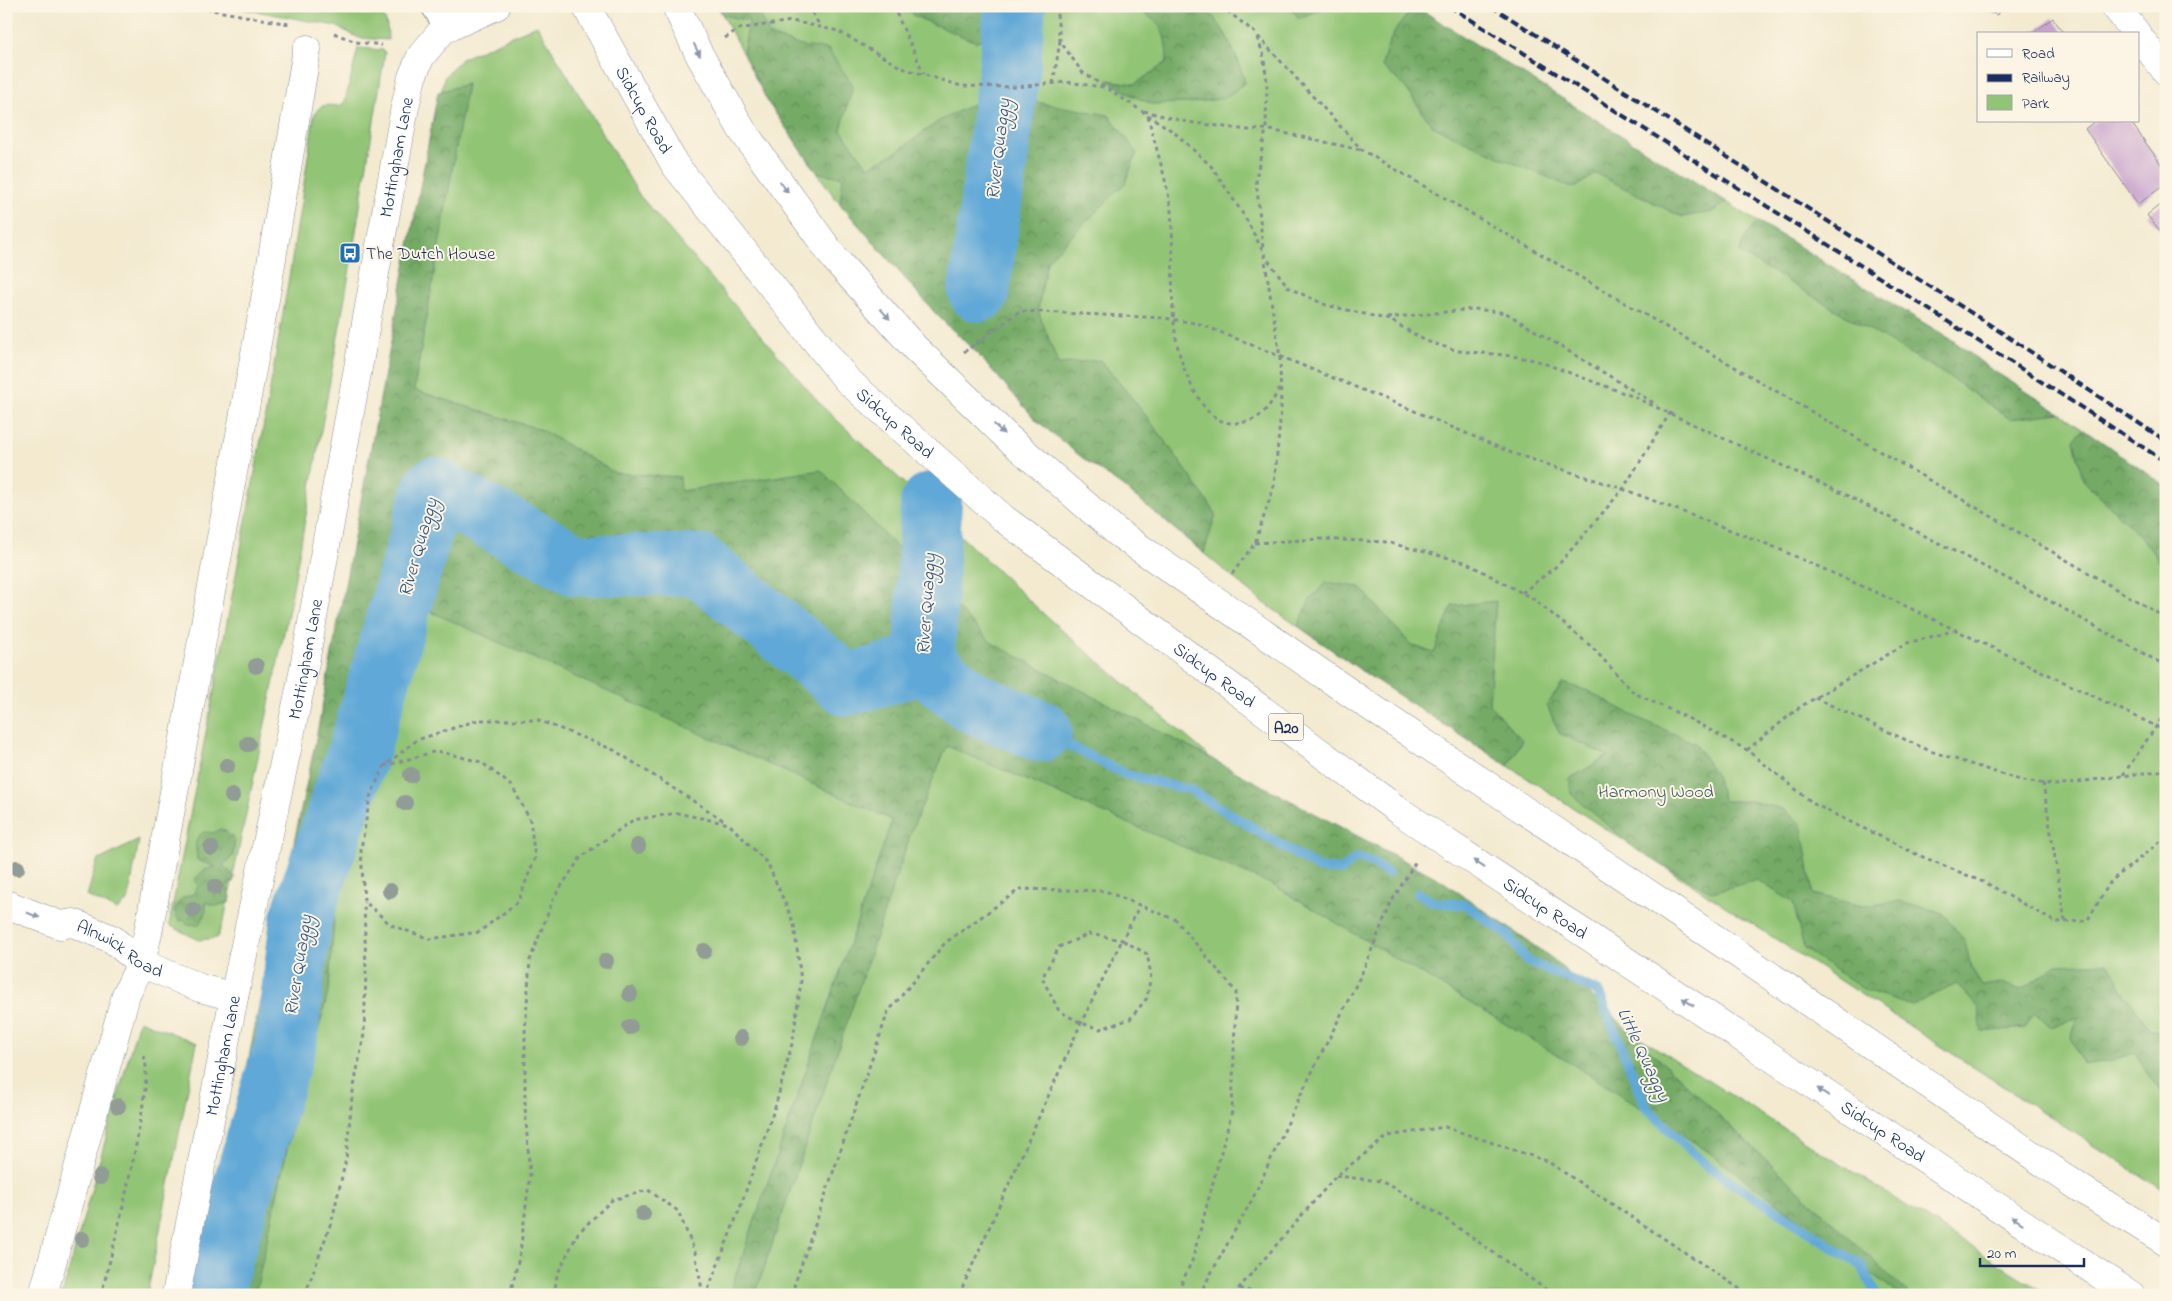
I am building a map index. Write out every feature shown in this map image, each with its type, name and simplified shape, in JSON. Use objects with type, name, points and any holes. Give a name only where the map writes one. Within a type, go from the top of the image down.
[{"type":"main road","name":"Mottingham Lane","points":[[176,1295],[234,997],[301,684],[405,107],[412,78],[421,56],[463,6]]},
{"type":"main road","name":"Mottingham Lane","points":[[443,30],[496,6]]},
{"type":"main road","name":"Sidcup Road","points":[[586,6],[675,165],[841,373],[1004,519],[1399,811],[2131,1295]]},
{"type":"main road","points":[[676,6],[699,54],[742,130],[834,259],[938,371],[1007,437],[1118,533],[1353,696],[1747,960],[2083,1190],[2166,1242]]},
{"type":"main road","points":[[2115,6],[2136,32]]},
{"type":"main road","points":[[43,1295],[126,995],[141,963],[148,933],[266,294],[302,38]]},
{"type":"main road","points":[[2140,38],[2166,71]]},
{"type":"main road","name":"Alnwick Road","points":[[6,904],[60,925],[73,922],[112,939],[141,963],[200,988],[234,997]]},
{"type":"lane","points":[[428,6],[443,30]]},
{"type":"path","points":[[190,6],[302,38]]},
{"type":"path","points":[[808,6],[820,27]]},
{"type":"path","points":[[893,6],[924,75]]},
{"type":"path","points":[[1053,84],[1060,41],[1056,6]]},
{"type":"path","points":[[1221,6],[1256,34],[1362,150],[2166,618]]},
{"type":"path","points":[[699,54],[738,29],[792,21],[838,31],[902,68],[961,86],[1016,87],[1078,83],[1105,87]]},
{"type":"path","points":[[333,33],[356,42],[382,45]]},
{"type":"path","points":[[1213,598],[1255,543],[1274,486],[1281,410],[1280,358],[1258,222],[1256,179],[1266,129],[1267,82],[1263,53],[1256,34]]},
{"type":"path","points":[[1060,41],[1082,72],[1174,132],[1212,167],[1245,217],[1263,252],[1289,288],[1326,305],[1386,318],[1426,341],[1458,350],[1535,360],[1632,396],[1848,496],[2039,595],[2166,666]]},
{"type":"path","points":[[1138,110],[1187,122],[1248,130],[1266,129],[1362,150]]},
{"type":"path","points":[[1148,115],[1171,211],[1173,320],[1176,346],[1193,389],[1202,405],[1224,423],[1246,423],[1265,413],[1280,387]]},
{"type":"path","points":[[1386,318],[1474,309],[1506,313],[1670,413]]},
{"type":"path","points":[[938,371],[1020,311],[1173,320],[1200,324],[1405,407],[1512,454],[1623,488],[1772,546],[1893,600],[2155,728],[2166,731]]},
{"type":"path","points":[[1522,593],[1560,564],[1623,488],[1670,413]]},
{"type":"path","points":[[1255,543],[1319,539],[1386,542],[1465,562],[1535,600],[1592,647],[1634,693],[1686,717],[1747,750],[1814,804],[1916,854],[1988,884],[2055,922],[2087,921],[2111,881],[2166,837]]},
{"type":"path","points":[[1747,750],[1800,707],[1907,643],[1953,630]]},
{"type":"path","points":[[1815,698],[1930,751],[2022,781],[2056,785],[2166,770]]},
{"type":"path","points":[[2123,775],[2166,712]]},
{"type":"path","points":[[305,1295],[332,1220],[346,1159],[352,1097],[364,1034],[366,972],[361,849],[370,797],[384,766],[417,740],[478,720],[538,720],[614,750],[729,824],[768,864],[794,924],[801,981],[793,1040],[776,1104],[740,1208],[704,1295]]},
{"type":"path","points":[[364,901],[391,925],[430,939],[478,932],[518,902],[535,858],[530,820],[512,786],[481,762],[437,751],[384,766]]},
{"type":"path","points":[[2043,783],[2065,921]]},
{"type":"path","points":[[510,1295],[520,1253],[530,1175],[524,1107],[524,1033],[530,960],[554,897],[581,857],[633,820],[677,813],[729,824]]},
{"type":"path","points":[[1199,1295],[1253,1198],[1302,1092],[1361,975],[1392,901],[1419,856]]},
{"type":"path","points":[[791,1295],[888,1012],[945,943],[1020,889],[1105,892],[1176,920],[1236,992],[1232,1110],[1192,1260],[1176,1295]]},
{"type":"path","points":[[959,1295],[1081,1023],[1140,905]]},
{"type":"path","points":[[1089,934],[1122,940],[1147,954],[1151,974],[1147,998],[1130,1018],[1100,1029],[1081,1023],[1059,1011],[1042,978],[1059,947],[1089,934]]},
{"type":"path","points":[[101,1295],[136,1144],[147,1076],[142,1053]]},
{"type":"path","points":[[1233,1295],[1336,1176],[1388,1136],[1445,1127],[1546,1160],[1749,1295]]},
{"type":"path","points":[[1336,1176],[1381,1181],[1437,1213],[1554,1295]]},
{"type":"path","points":[[554,1295],[557,1275],[578,1233],[612,1200],[648,1190],[678,1210],[695,1252],[704,1295]]},
{"type":"path","points":[[1239,1288],[1265,1295]]},
{"type":"green space","points":[[1188,5],[1200,7],[1208,12],[1216,20],[1228,40],[1245,82],[1226,98],[1191,103],[1152,104],[1131,95],[1108,80],[1135,84],[1167,62],[1164,34],[1161,28],[1134,6]]},
{"type":"green space","points":[[228,6],[315,6],[339,10],[340,6],[369,7],[376,9],[385,19],[388,40],[359,38],[336,26]]},
{"type":"green space","points":[[718,6],[1415,6],[1488,54],[1828,266],[1954,341],[1989,368],[2060,413],[2166,487],[2166,1192],[1368,675],[1260,600],[1125,488],[1084,459],[1036,420],[977,353],[937,315],[835,198],[769,104]]},
{"type":"green space","points":[[718,6],[755,6],[770,36],[801,46],[828,49],[853,85],[841,130],[868,167],[895,153],[939,121],[981,100],[1036,102],[1109,115],[1137,153],[1125,183],[1047,261],[1038,310],[1058,364],[1100,360],[1175,454],[1216,514],[1204,553],[1125,488],[1084,459],[1036,420],[977,353],[937,315],[840,204],[843,177],[818,173],[769,104],[743,53],[749,21],[723,15]]},
{"type":"green space","points":[[909,6],[1042,6],[976,42],[914,16]]},
{"type":"green space","points":[[1289,6],[1330,6],[1299,18]]},
{"type":"green space","points":[[1415,6],[1727,202],[1712,212],[1682,217],[1597,174],[1573,188],[1432,126],[1405,87],[1382,66],[1387,48],[1394,34]]},
{"type":"green space","points":[[537,25],[640,196],[823,407],[1048,618],[1252,793],[2048,1295],[212,1295],[444,78],[461,59]]},
{"type":"green space","points":[[358,48],[383,50],[385,53],[348,280],[291,599],[224,920],[217,938],[199,940],[169,925],[264,420],[299,218],[314,116],[321,107],[327,105],[340,106],[345,101]]},
{"type":"green space","points":[[467,84],[414,390],[542,430],[615,473],[680,477],[681,491],[821,470],[992,643],[1441,880],[1553,959],[1910,1295],[1900,1295],[1706,1150],[1582,1070],[1275,886],[947,746],[913,827],[755,1295],[729,1295],[892,820],[394,595],[339,850],[329,989],[288,1145],[255,1295],[203,1295],[258,1011],[315,744],[438,92]]},
{"type":"green space","points":[[1759,222],[1950,339],[1989,368],[2060,413],[2010,419],[1951,378],[1740,253],[1746,236]]},
{"type":"green space","points":[[2084,429],[2166,487],[2166,571],[2143,539],[2083,480],[2074,440]]},
{"type":"green space","points":[[1326,582],[1360,587],[1411,645],[1434,653],[1452,606],[1496,601],[1489,704],[1522,740],[1508,766],[1368,675],[1298,626],[1310,600]]},
{"type":"green space","name":"Harmony Wood","points":[[1563,683],[1588,691],[1636,717],[1695,743],[1716,776],[1724,801],[1751,801],[1783,809],[1801,824],[1813,894],[1862,906],[1900,901],[1943,913],[1965,942],[1971,967],[1982,986],[2001,983],[2021,990],[2057,965],[2109,963],[2122,989],[2149,1028],[2166,1035],[2166,1100],[2135,1053],[2109,1061],[2083,1065],[2071,1039],[2077,1017],[2052,1028],[2035,1012],[2025,1028],[1982,1032],[1978,1008],[1957,984],[1912,1005],[1865,990],[1804,949],[1793,902],[1757,880],[1712,892],[1638,851],[1571,794],[1569,779],[1608,756],[1559,733],[1547,705]]},
{"type":"green space","points":[[220,829],[224,830],[235,840],[233,856],[223,865],[235,877],[233,882],[227,886],[231,896],[230,902],[216,906],[206,902],[205,914],[198,925],[186,924],[185,920],[180,921],[176,916],[175,907],[177,903],[185,897],[195,894],[194,891],[199,885],[195,882],[196,878],[204,870],[216,867],[197,860],[197,838],[204,832],[214,833]]},
{"type":"green space","points":[[139,840],[128,901],[117,910],[87,896],[97,861]]},
{"type":"green space","points":[[139,1020],[197,1043],[147,1295],[62,1295]]},
{"type":"building","points":[[1978,6],[2001,6],[1997,15]]},
{"type":"building","points":[[2053,18],[2063,32],[2034,32]]},
{"type":"building","points":[[2094,122],[2131,122],[2166,171],[2166,184],[2138,204],[2085,129]]},
{"type":"building","points":[[2166,200],[2166,238],[2147,215]]},
{"type":"waterway","name":"River Quaggy","points":[[979,291],[1009,72],[1015,6]]},
{"type":"waterway","name":"River Quaggy","points":[[211,1295],[286,1042],[301,919],[360,747],[434,488],[576,565],[699,565],[847,685],[924,663]]},
{"type":"waterway","name":"River Quaggy","points":[[924,663],[931,503]]},
{"type":"waterway","points":[[924,663],[972,702],[1041,731]]},
{"type":"waterway","points":[[1041,731],[1127,775],[1191,790],[1318,868],[1342,870],[1356,858],[1369,861],[1388,873]]},
{"type":"waterway","name":"Little Quaggy","points":[[1418,893],[1433,902],[1466,905],[1508,935],[1527,961],[1598,991],[1647,1108],[1704,1164],[1862,1266],[1876,1295]]},
{"type":"railway","points":[[1449,6],[1846,256],[2166,462]]},
{"type":"railway","points":[[1491,6],[1984,321],[2166,441]]},
{"type":"place","name":"The Dutch House","points":[[350,253]]}]
